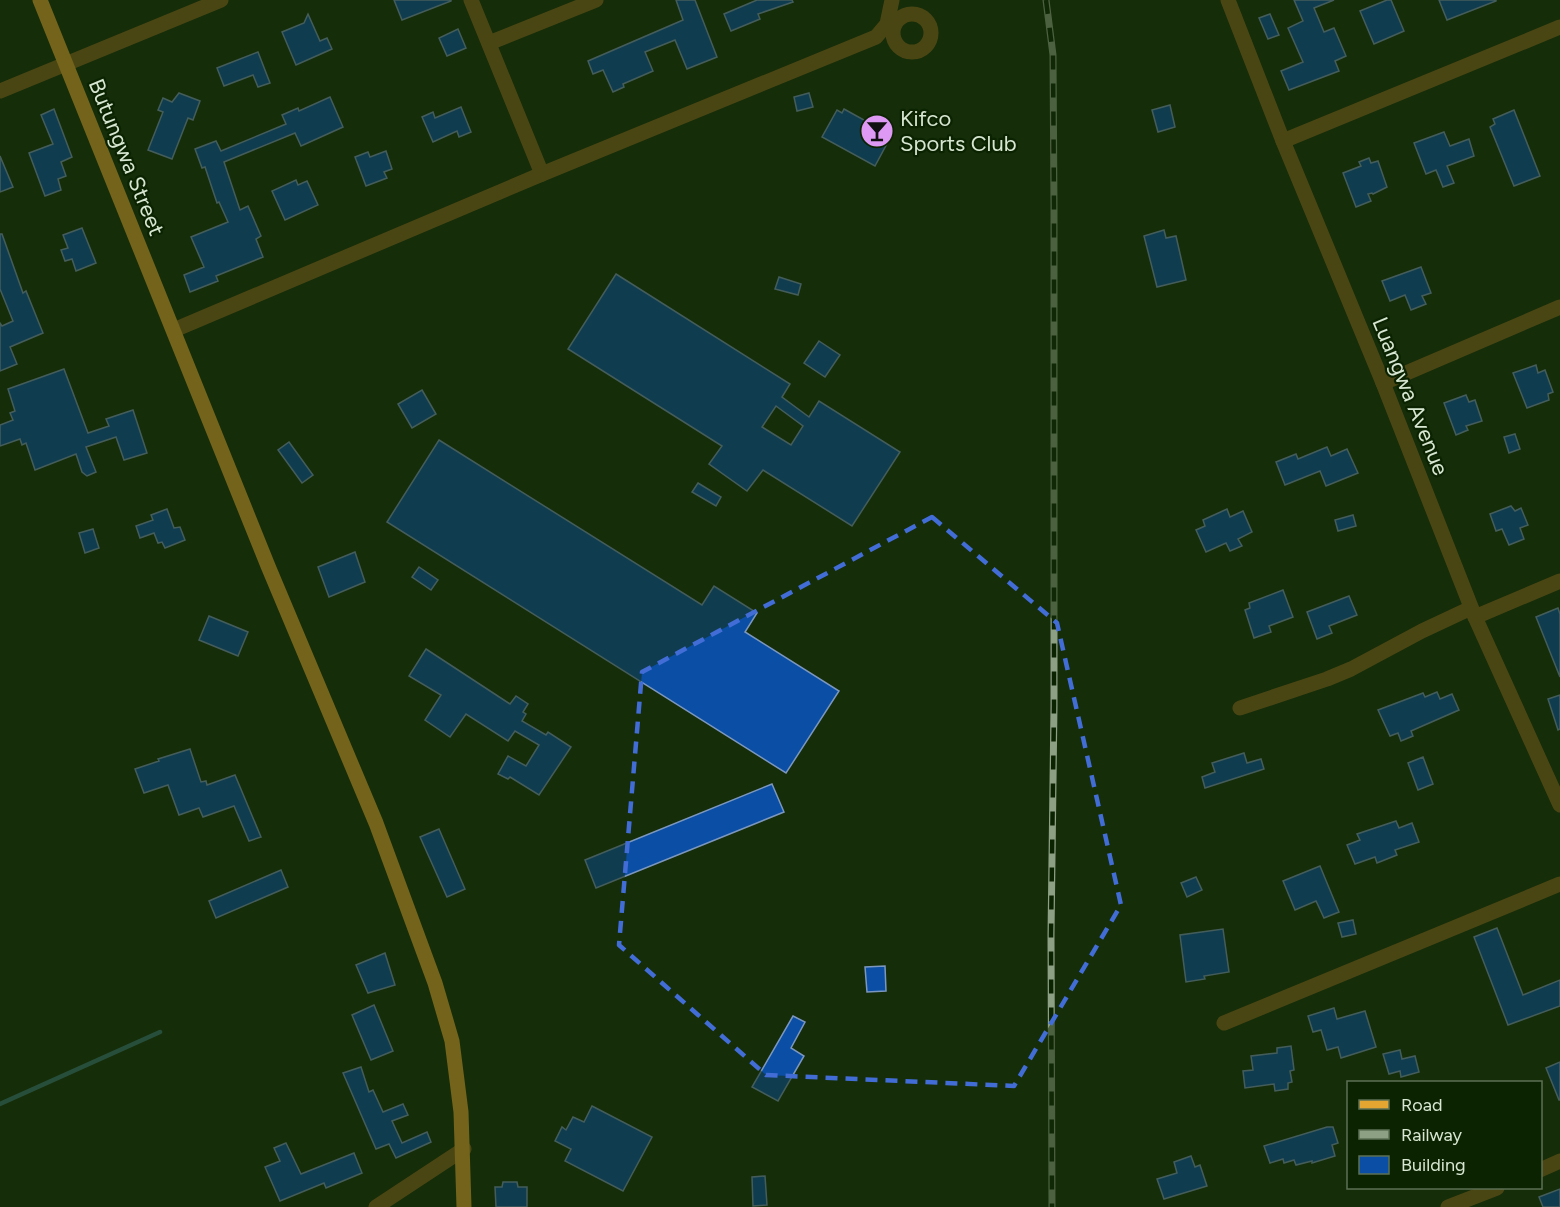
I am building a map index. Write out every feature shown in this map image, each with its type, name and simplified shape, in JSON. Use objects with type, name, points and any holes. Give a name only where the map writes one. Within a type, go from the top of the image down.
[{"type":"main road","name":"Butungwa Street","points":[[40,0],[268,566],[376,823],[435,983],[452,1041],[464,1149],[464,1207]]},
{"type":"street","points":[[0,91],[221,0]]},
{"type":"street","points":[[471,0],[542,174]]},
{"type":"street","points":[[489,44],[596,0]]},
{"type":"street","name":"Luangwa Avenue","points":[[1228,0],[1473,613],[1560,805]]},
{"type":"street","points":[[876,37],[894,39],[907,52],[919,51],[928,43],[931,31],[926,20],[895,3]]},
{"type":"street","points":[[174,330],[542,174],[876,37],[887,24],[895,3]]},
{"type":"street","points":[[894,39],[895,3]]},
{"type":"street","points":[[894,39],[896,21],[911,13],[917,14]]},
{"type":"street","points":[[1283,141],[1560,27]]},
{"type":"street","points":[[1383,383],[1560,307]]},
{"type":"street","points":[[1240,708],[1327,679],[1351,669],[1422,631],[1560,581]]},
{"type":"street","points":[[1224,1023],[1560,884]]},
{"type":"street","points":[[376,1207],[464,1149]]},
{"type":"street","points":[[1542,1169],[1560,1161]]},
{"type":"street","points":[[1448,1207],[1494,1189]]},
{"type":"highlighted area","points":[[932,517],[1057,623],[1121,905],[1014,1086],[766,1075],[619,945],[642,672]]},
{"type":"building","points":[[394,0],[451,0],[451,1],[402,20]]},
{"type":"building","points":[[676,0],[695,0],[717,57],[687,69],[675,40],[645,52],[653,71],[623,84],[624,87],[613,92],[603,70],[593,74],[588,61],[683,20]]},
{"type":"building","points":[[757,0],[792,0],[793,2],[758,14],[760,19],[731,31],[724,14]]},
{"type":"building","points":[[1294,0],[1334,0],[1314,8],[1324,32],[1334,28],[1346,56],[1335,61],[1339,71],[1289,90],[1281,71],[1303,62],[1288,28],[1303,21]]},
{"type":"building","points":[[1391,0],[1404,31],[1374,44],[1360,11]]},
{"type":"building","points":[[1439,0],[1496,0],[1496,1],[1447,20]]},
{"type":"building","points":[[308,14],[320,41],[327,38],[332,49],[296,65],[282,32],[304,23]]},
{"type":"building","points":[[1270,14],[1279,35],[1268,39],[1259,18]]},
{"type":"building","points":[[458,29],[466,48],[447,56],[439,38]]},
{"type":"building","points":[[258,52],[270,83],[258,87],[253,75],[224,86],[217,68]]},
{"type":"building","points":[[179,93],[200,101],[193,120],[188,118],[172,159],[148,150],[163,112],[158,110],[163,98],[172,102]]},
{"type":"building","points":[[809,93],[813,107],[797,111],[794,97]]},
{"type":"building","points":[[330,97],[343,127],[301,146],[295,133],[224,162],[240,210],[248,206],[261,236],[256,239],[263,257],[216,276],[218,281],[190,292],[184,275],[204,267],[191,237],[228,222],[219,202],[217,203],[205,167],[202,168],[195,149],[216,141],[221,151],[286,124],[282,115],[298,108],[299,111]]},
{"type":"building","points":[[1170,105],[1175,127],[1158,132],[1152,110]]},
{"type":"building","points":[[461,107],[471,132],[459,137],[457,131],[433,142],[422,117],[433,112],[435,118]]},
{"type":"building","points":[[54,109],[72,157],[61,162],[66,176],[58,179],[61,190],[45,196],[29,153],[53,144],[41,115]]},
{"type":"building","points":[[844,109],[882,130],[880,133],[890,138],[875,166],[822,137],[837,110],[842,113]]},
{"type":"building","points":[[1514,110],[1540,176],[1514,186],[1490,127],[1495,124],[1493,119]]},
{"type":"building","points":[[1444,132],[1450,146],[1469,139],[1474,156],[1447,166],[1454,183],[1443,187],[1436,170],[1426,174],[1414,143]]},
{"type":"building","points":[[386,151],[392,169],[384,172],[387,178],[366,186],[355,157],[368,152],[370,157]]},
{"type":"building","points":[[0,156],[13,187],[0,192]]},
{"type":"building","points":[[1369,158],[1371,163],[1378,161],[1387,187],[1368,194],[1371,201],[1356,207],[1343,173],[1361,166],[1359,162]]},
{"type":"building","points":[[296,180],[298,185],[307,181],[318,205],[285,220],[272,191]]},
{"type":"building","points":[[82,228],[96,263],[76,271],[72,259],[65,261],[61,250],[68,248],[63,235]]},
{"type":"building","points":[[1164,230],[1166,238],[1176,236],[1186,280],[1157,287],[1144,236]]},
{"type":"building","points":[[0,234],[2,234],[23,293],[26,291],[43,333],[10,347],[17,364],[0,371],[0,323],[2,326],[13,321],[0,289]]},
{"type":"building","points":[[1421,267],[1431,293],[1422,296],[1426,304],[1411,310],[1405,295],[1390,301],[1382,281]]},
{"type":"building","points":[[616,274],[790,384],[782,397],[809,417],[819,401],[900,452],[852,526],[763,470],[747,491],[709,464],[722,446],[568,349]],"holes":[[[776,406],[803,426],[791,445],[762,427]]]},
{"type":"building","points":[[779,277],[801,284],[798,295],[775,289]]},
{"type":"building","points":[[819,341],[840,355],[825,377],[804,363]]},
{"type":"building","points":[[1536,365],[1538,373],[1545,370],[1553,392],[1548,394],[1549,400],[1527,408],[1513,373]]},
{"type":"building","points":[[64,369],[88,433],[109,426],[106,419],[133,410],[147,453],[124,460],[116,437],[86,447],[96,472],[87,476],[82,472],[76,454],[35,470],[26,443],[22,445],[20,439],[0,446],[0,425],[13,420],[10,413],[15,411],[8,389]]},
{"type":"building","points":[[422,390],[436,414],[412,428],[398,404]]},
{"type":"building","points":[[1466,395],[1469,402],[1475,400],[1482,421],[1466,426],[1468,430],[1456,435],[1444,403]]},
{"type":"building","points":[[1515,434],[1520,449],[1509,453],[1504,437]]},
{"type":"building","points":[[439,440],[702,605],[714,586],[757,613],[745,632],[839,691],[786,773],[387,522]]},
{"type":"building","points":[[289,442],[313,475],[302,483],[278,450]]},
{"type":"building","points":[[1327,447],[1331,456],[1347,449],[1358,473],[1326,486],[1320,471],[1285,485],[1276,462],[1296,454],[1298,459]]},
{"type":"building","points":[[698,483],[721,497],[716,506],[692,492]]},
{"type":"building","points":[[1511,506],[1515,511],[1521,508],[1528,525],[1520,528],[1524,539],[1509,545],[1502,529],[1496,531],[1490,514]]},
{"type":"building","points":[[167,509],[174,528],[180,527],[185,540],[165,548],[162,542],[158,543],[154,533],[140,538],[136,526],[153,520],[151,515]]},
{"type":"building","points":[[1227,509],[1230,517],[1243,511],[1252,532],[1238,539],[1242,546],[1230,551],[1226,543],[1206,552],[1196,530],[1205,526],[1203,520]]},
{"type":"building","points":[[1353,515],[1356,526],[1338,531],[1335,520]]},
{"type":"building","points":[[93,529],[99,548],[85,553],[79,533]]},
{"type":"building","points":[[355,552],[365,582],[329,597],[318,567]]},
{"type":"building","points":[[419,567],[438,580],[431,590],[412,577]]},
{"type":"building","points":[[1283,590],[1293,617],[1269,626],[1271,632],[1254,638],[1245,610],[1250,608],[1249,603]]},
{"type":"building","points":[[1349,596],[1357,615],[1329,626],[1332,633],[1317,639],[1307,612]]},
{"type":"building","points":[[1558,608],[1560,614],[1560,677],[1536,617]]},
{"type":"building","points":[[209,616],[248,632],[238,656],[199,640]]},
{"type":"building","points":[[426,649],[510,704],[516,696],[528,704],[523,712],[526,714],[522,721],[546,735],[548,732],[571,747],[539,795],[510,777],[508,779],[498,774],[508,756],[526,766],[539,745],[515,731],[508,741],[466,714],[450,737],[425,720],[441,695],[409,676]]},
{"type":"building","points":[[1437,692],[1440,699],[1452,694],[1459,710],[1411,731],[1413,736],[1401,741],[1398,733],[1390,736],[1378,710],[1423,693],[1425,697]]},
{"type":"building","points":[[1560,695],[1560,729],[1558,730],[1548,699]]},
{"type":"building","points":[[190,749],[201,782],[206,781],[207,785],[235,775],[261,837],[249,841],[234,806],[203,817],[199,808],[179,815],[168,785],[144,793],[135,769]]},
{"type":"building","points":[[1244,753],[1247,763],[1261,759],[1264,769],[1205,788],[1202,777],[1215,772],[1212,763]]},
{"type":"building","points":[[1423,757],[1433,784],[1418,790],[1408,763]]},
{"type":"building","points":[[772,784],[784,812],[596,888],[585,860]]},
{"type":"building","points":[[1396,821],[1399,828],[1412,823],[1419,842],[1395,850],[1397,855],[1377,863],[1375,857],[1355,864],[1347,845],[1360,840],[1357,834]]},
{"type":"building","points":[[439,829],[465,889],[447,897],[420,837]]},
{"type":"building","points":[[1320,866],[1339,912],[1324,918],[1316,901],[1295,910],[1283,881]]},
{"type":"building","points":[[281,870],[288,887],[216,918],[209,901]]},
{"type":"building","points":[[1196,877],[1202,890],[1187,897],[1181,883]]},
{"type":"building","points":[[1353,920],[1356,934],[1342,937],[1338,923]]},
{"type":"building","points":[[1497,928],[1523,995],[1560,980],[1560,1006],[1508,1025],[1474,937]]},
{"type":"building","points":[[1223,929],[1229,972],[1186,982],[1180,935]]},
{"type":"building","points":[[385,953],[395,985],[368,993],[356,965]]},
{"type":"building","points":[[885,966],[886,991],[867,992],[865,967]]},
{"type":"building","points":[[374,1005],[393,1051],[371,1060],[352,1015]]},
{"type":"building","points":[[1334,1008],[1337,1019],[1365,1011],[1376,1047],[1341,1058],[1338,1047],[1327,1050],[1321,1030],[1313,1032],[1308,1016]]},
{"type":"building","points":[[793,1016],[805,1022],[791,1048],[804,1056],[778,1101],[752,1087]]},
{"type":"building","points":[[1291,1046],[1294,1070],[1290,1071],[1292,1082],[1288,1083],[1288,1089],[1275,1091],[1274,1084],[1245,1088],[1243,1071],[1253,1070],[1251,1056],[1277,1053],[1277,1048]]},
{"type":"building","points":[[1400,1050],[1402,1059],[1415,1056],[1419,1072],[1401,1077],[1400,1071],[1389,1074],[1383,1054]]},
{"type":"building","points":[[1560,1062],[1560,1100],[1559,1100],[1546,1068]]},
{"type":"building","points":[[361,1067],[369,1092],[373,1090],[383,1112],[403,1104],[408,1115],[392,1121],[402,1143],[427,1132],[431,1142],[396,1158],[389,1144],[376,1149],[343,1073]]},
{"type":"building","points":[[592,1106],[652,1137],[623,1191],[565,1161],[571,1149],[555,1141],[562,1127],[566,1130],[573,1117],[584,1122]]},
{"type":"building","points":[[1333,1127],[1338,1143],[1332,1145],[1335,1156],[1296,1165],[1294,1160],[1284,1163],[1283,1159],[1270,1163],[1264,1146]]},
{"type":"building","points":[[286,1143],[301,1174],[354,1153],[362,1173],[326,1188],[324,1183],[280,1201],[265,1167],[280,1161],[274,1148]]},
{"type":"building","points":[[1191,1156],[1195,1167],[1200,1165],[1207,1186],[1164,1199],[1157,1179],[1177,1173],[1174,1162]]},
{"type":"building","points":[[765,1176],[767,1205],[753,1206],[752,1177]]},
{"type":"building","points":[[503,1182],[517,1182],[518,1187],[527,1187],[527,1207],[496,1207],[495,1187],[502,1187]]},
{"type":"building","points":[[1560,1189],[1560,1207],[1543,1207],[1539,1197]]},
{"type":"waterway","points":[[0,1104],[160,1032]]},
{"type":"railway","points":[[1046,0],[1053,55],[1054,207],[1052,1207]]},
{"type":"place","name":"Kifco Sports Club","points":[[877,131]]}]
